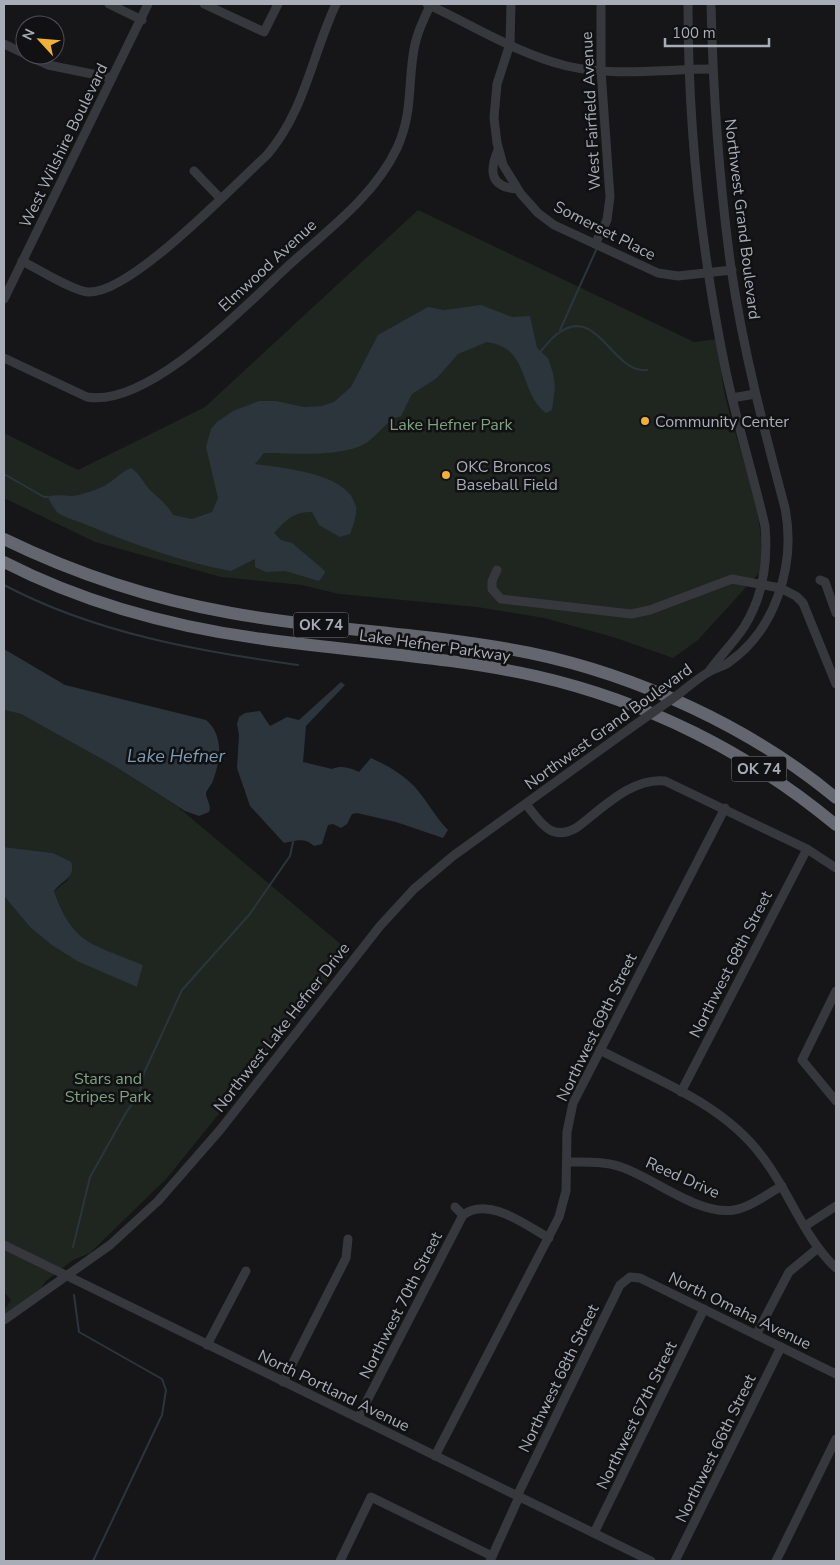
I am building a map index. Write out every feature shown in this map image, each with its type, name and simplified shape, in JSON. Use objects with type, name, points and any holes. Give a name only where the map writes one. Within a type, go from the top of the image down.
[{"type":"highway","name":"Lake Hefner Parkway","points":[[4,539],[48,560],[92,577],[196,607],[292,622],[472,644],[530,654],[587,668],[633,683],[726,726],[778,756],[836,798]]},
{"type":"highway","name":"Lake Hefner Parkway","points":[[4,562],[94,600],[185,626],[262,639],[498,668],[571,685],[610,697],[720,745],[766,772],[836,825]]},
{"type":"street","points":[[108,4],[142,20]]},
{"type":"street","name":"West Wilshire Boulevard","points":[[4,299],[142,20],[148,4]]},
{"type":"street","points":[[204,4],[264,32],[278,4]]},
{"type":"street","points":[[22,262],[88,292],[108,289],[144,266],[267,155],[289,126],[303,95],[336,4]]},
{"type":"street","name":"Somerset Place","points":[[511,4],[510,44],[500,71],[494,100],[494,131],[498,150],[507,172],[517,189],[547,220],[647,269],[669,276],[732,270]]},
{"type":"street","name":"West Fairfield Avenue","points":[[595,244],[607,220],[610,197],[601,71],[601,4]]},
{"type":"street","name":"Northwest Grand Boulevard","points":[[688,4],[689,69],[696,174],[709,273],[732,398],[765,526],[765,565],[762,583],[753,610],[744,627],[705,674]]},
{"type":"street","name":"Northwest Grand Boulevard","points":[[526,804],[705,674],[727,663],[751,641],[772,611],[788,555],[788,522],[755,394],[732,270],[719,164],[711,4]]},
{"type":"street","points":[[428,5],[510,44],[559,64],[601,71],[713,69]]},
{"type":"street","name":"Elmwood Avenue","points":[[4,358],[87,397],[102,398],[111,397],[135,388],[175,365],[207,340],[360,200],[384,171],[397,148],[406,124],[411,98],[415,43],[428,5]]},
{"type":"street","points":[[48,65],[112,78]]},
{"type":"street","points":[[498,150],[492,168],[495,179],[503,187],[517,189]]},
{"type":"street","points":[[194,170],[220,198]]},
{"type":"street","points":[[732,398],[755,394]]},
{"type":"street","points":[[496,570],[492,581],[492,589],[501,600],[631,614],[650,610],[732,579],[762,583],[780,588],[796,596],[803,603],[836,684]]},
{"type":"street","points":[[820,580],[825,582],[836,613]]},
{"type":"street","points":[[526,804],[545,829],[560,834],[576,828],[635,786],[651,780],[671,782],[806,849],[836,868]]},
{"type":"street","name":"Northwest Lake Hefner Drive","points":[[4,1320],[67,1276],[136,1223],[173,1185],[220,1130],[380,926],[405,898],[440,866],[526,804]]},
{"type":"street","name":"Northwest 69th Street","points":[[435,1456],[559,1217],[566,1191],[568,1162],[567,1132],[573,1103],[725,808]]},
{"type":"street","name":"Northwest 68th Street","points":[[681,1092],[806,849]]},
{"type":"street","points":[[836,991],[802,1060],[836,1101]]},
{"type":"street","points":[[600,1050],[715,1111],[736,1128],[760,1153],[782,1186],[818,1248],[836,1268]]},
{"type":"street","name":"Reed Drive","points":[[568,1162],[615,1165],[700,1204],[720,1210],[741,1208],[782,1186]]},
{"type":"street","points":[[804,1226],[836,1206]]},
{"type":"street","points":[[455,1207],[463,1215],[474,1208],[491,1209],[549,1238]]},
{"type":"street","name":"Northwest 70th Street","points":[[358,1418],[463,1215]]},
{"type":"street","points":[[283,1382],[346,1258],[348,1239]]},
{"type":"street","name":"North Portland Avenue","points":[[4,1246],[651,1561]]},
{"type":"street","points":[[756,1335],[789,1272],[818,1248]]},
{"type":"street","points":[[207,1345],[246,1270]]},
{"type":"street","name":"Northwest 68th Street","points":[[491,1559],[518,1497],[620,1285],[630,1277]]},
{"type":"street","name":"North Omaha Avenue","points":[[630,1277],[640,1278],[836,1374]]},
{"type":"street","name":"Northwest 67th Street","points":[[594,1533],[704,1309]]},
{"type":"street","name":"Northwest 66th Street","points":[[675,1561],[781,1347]]},
{"type":"street","points":[[776,1561],[836,1439]]},
{"type":"street","points":[[340,1561],[371,1497],[491,1559]]},
{"type":"green space","name":"Lake Hefner Park","points":[[418,210],[694,342],[717,339],[725,396],[757,511],[761,554],[759,573],[698,640],[673,658],[613,637],[544,618],[477,607],[339,594],[302,585],[221,577],[95,542],[4,498],[4,433],[78,470],[205,407]]},
{"type":"green space","name":"Stars and Stripes Park","points":[[4,710],[21,714],[116,767],[178,807],[350,952],[167,1178],[90,1253],[73,1260],[46,1281],[41,1288],[4,1316],[4,1310],[11,1300],[4,1292],[4,896],[30,927],[105,972],[137,987],[143,965],[87,941],[69,923],[54,891],[67,881],[73,867],[53,853],[4,847]]},
{"type":"water","points":[[481,305],[512,317],[530,316],[537,348],[548,358],[553,373],[555,387],[552,410],[546,413],[537,404],[518,362],[511,353],[501,346],[487,342],[458,354],[437,378],[412,394],[401,416],[395,418],[365,444],[335,452],[264,453],[255,464],[313,474],[341,486],[351,496],[356,510],[350,534],[340,537],[319,525],[312,512],[300,513],[291,517],[274,533],[281,540],[292,543],[324,570],[325,573],[319,581],[285,571],[266,572],[255,567],[255,559],[231,571],[176,558],[139,546],[58,513],[48,497],[82,494],[106,485],[131,468],[173,515],[192,519],[212,512],[218,498],[206,447],[211,429],[217,422],[233,411],[259,401],[276,401],[304,407],[322,406],[334,402],[351,387],[378,335],[428,307],[444,310]]},
{"type":"water","name":"Lake Hefner","points":[[4,649],[65,685],[206,720],[216,734],[219,750],[215,775],[206,793],[210,807],[209,812],[199,816],[185,811],[116,767],[21,714],[4,710]]},
{"type":"water","points":[[341,682],[345,685],[306,726],[303,762],[332,769],[339,767],[353,769],[359,772],[371,758],[383,764],[394,770],[419,791],[448,830],[443,838],[396,822],[357,813],[352,814],[347,824],[341,828],[333,824],[328,825],[322,844],[314,846],[307,841],[300,840],[284,843],[250,806],[237,768],[239,735],[237,724],[239,717],[245,713],[260,711],[270,726],[287,717],[299,720]]},
{"type":"water","points":[[4,847],[53,853],[71,862],[72,871],[70,875],[54,891],[61,909],[69,923],[87,941],[143,965],[137,987],[77,961],[52,945],[30,927],[4,896]]},
{"type":"waterway","points":[[560,330],[597,248]]},
{"type":"waterway","points":[[541,351],[560,332],[573,326],[585,328],[595,334],[624,362],[635,368],[647,370]]},
{"type":"waterway","points":[[4,474],[44,497],[48,497]]},
{"type":"waterway","points":[[4,585],[39,602],[110,628],[185,646],[298,665]]},
{"type":"waterway","points":[[73,1247],[90,1177],[127,1111],[139,1095],[144,1073],[182,990],[249,915],[290,856],[293,842]]},
{"type":"waterway","points":[[74,1295],[79,1332],[162,1379],[166,1390],[162,1415],[93,1561]]},
{"type":"place","name":"Community Center","points":[[645,421]]},
{"type":"place","name":"OKC Broncos Baseball Field","points":[[446,475]]}]
